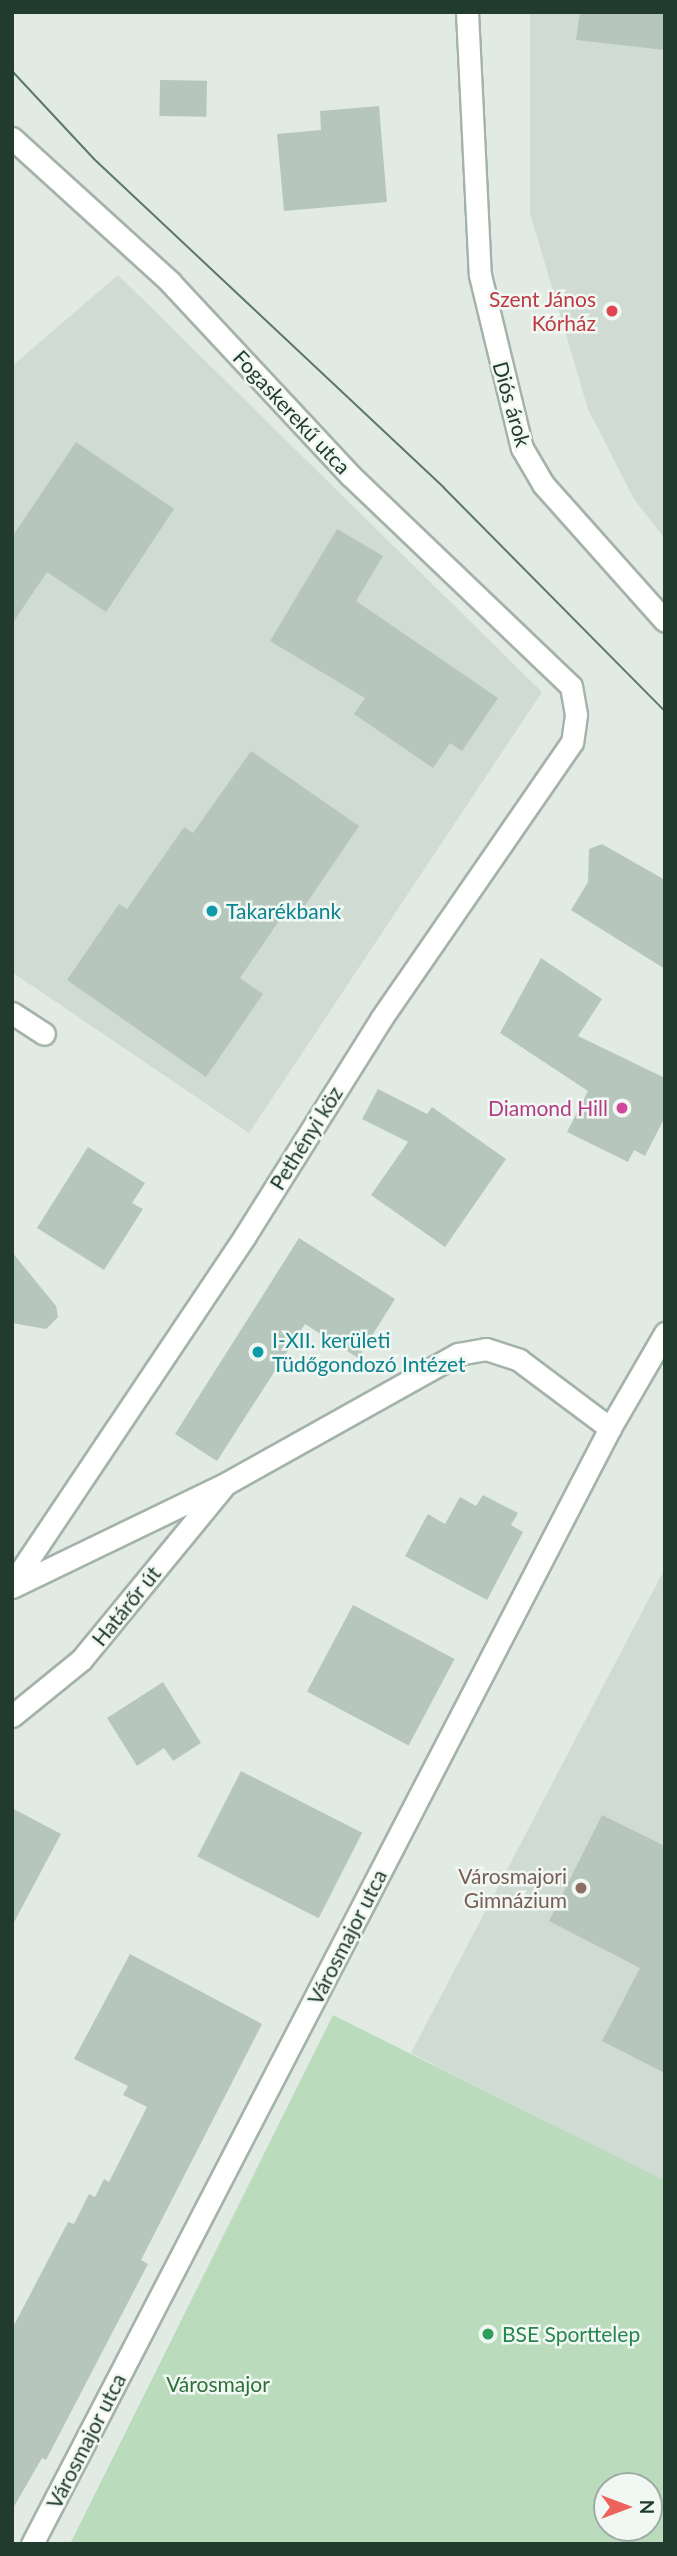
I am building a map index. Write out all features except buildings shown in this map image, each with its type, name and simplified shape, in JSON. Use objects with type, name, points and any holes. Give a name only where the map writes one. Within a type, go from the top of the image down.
[{"type":"street","name":"Diós árok","points":[[467,12],[480,275],[523,448],[543,484],[665,621]]},
{"type":"street","name":"Fogaskerekű utca","points":[[12,138],[170,282],[351,476],[571,686]]},
{"type":"street","name":"Pethényi köz","points":[[12,1585],[245,1236],[381,1019],[572,742],[571,686]]},
{"type":"street","points":[[12,1013],[44,1034]]},
{"type":"street","name":"Városmajor utca","points":[[32,2544],[610,1428],[665,1333]]},
{"type":"street","name":"Határőr út","points":[[12,1585],[226,1483],[458,1354],[486,1349],[543,1375],[610,1428]]},
{"type":"street","name":"Határőr út","points":[[12,1716],[81,1660],[226,1483]]},
{"type":"shaded area","name":"Szent János Kórház","points":[[530,12],[665,12],[665,539],[634,499],[588,409],[530,213]]},
{"type":"shaded area","points":[[118,275],[542,692],[249,1133],[12,972],[12,366]]},
{"type":"shaded area","name":"Városmajori Gimnázium","points":[[665,1568],[665,2182],[411,2053]]},
{"type":"green space","name":"BSE Sporttelep","points":[[333,2015],[665,2181],[665,2544],[70,2544]]},
{"type":"tram line","points":[[12,71],[94,159],[444,488],[665,711]]},
{"type":"place","name":"Szent János Kórház","points":[[612,311]]},
{"type":"place","name":"Takarékbank","points":[[212,911]]},
{"type":"place","name":"Diamond Hill","points":[[622,1108]]},
{"type":"place","name":"I-XII. kerületi Tüdőgondozó Intézet","points":[[258,1352]]},
{"type":"place","name":"Városmajori Gimnázium","points":[[581,1888]]},
{"type":"place","name":"BSE Sporttelep","points":[[488,2334]]},
{"type":"park label","name":"Városmajor","points":[[218,2384]]}]
